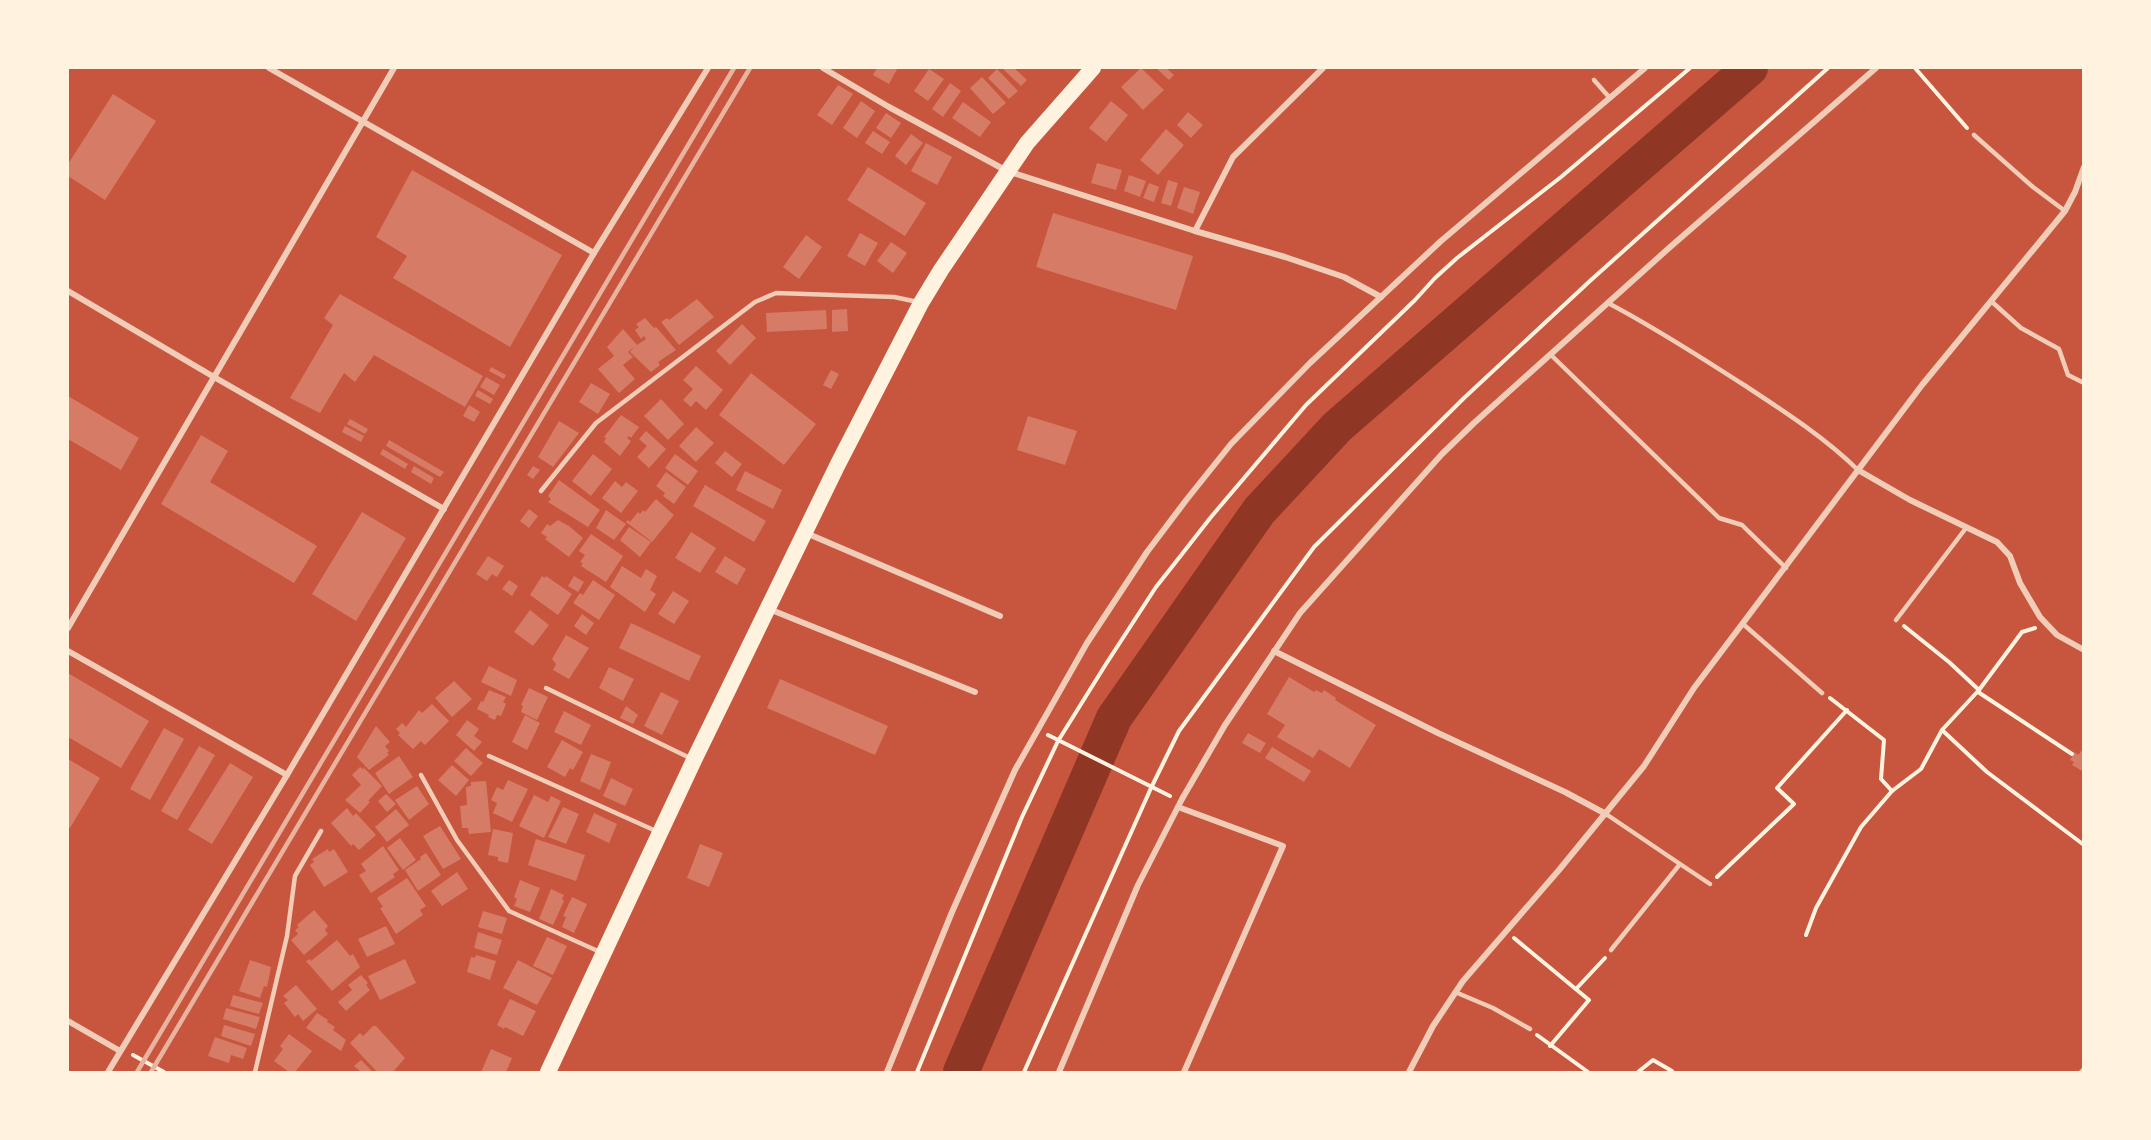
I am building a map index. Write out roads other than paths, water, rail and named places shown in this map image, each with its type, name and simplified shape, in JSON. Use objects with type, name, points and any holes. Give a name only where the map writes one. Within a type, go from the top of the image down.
[{"type":"highway","points":[[549,1072],[694,760],[842,455],[921,303],[1027,143],[1093,68]]},
{"type":"street","points":[[269,68],[594,253]]},
{"type":"street","points":[[68,628],[394,68]]},
{"type":"street","points":[[108,1072],[287,775],[594,253],[708,68]]},
{"type":"street","points":[[823,68],[1007,171],[1335,273],[1381,297]]},
{"type":"street","points":[[1195,231],[1214,190],[1233,157],[1323,68]]},
{"type":"street","points":[[887,1072],[997,808],[1037,729],[1093,634],[1187,499],[1231,444],[1310,363],[1441,241],[1645,68]]},
{"type":"street","points":[[1059,1072],[1138,885],[1182,799],[1225,725],[1300,613],[1442,454],[1608,303],[1876,68]]},
{"type":"street","points":[[1409,1072],[1433,1026],[1455,992],[1644,766],[1694,688],[1922,384],[2065,211],[2075,192],[2084,166]]},
{"type":"street","points":[[68,291],[214,378],[444,509]]},
{"type":"street","points":[[1858,470],[1965,528],[1997,542],[2010,556],[2020,583],[2040,617],[2057,635],[2084,650]]},
{"type":"street","points":[[806,533],[1000,616]]},
{"type":"street","points":[[768,608],[975,692]]},
{"type":"street","points":[[68,651],[287,775]]},
{"type":"street","points":[[1274,651],[1606,814]]},
{"type":"street","points":[[1178,807],[1283,846],[1184,1072]]},
{"type":"street","points":[[68,1021],[120,1051]]},
{"type":"lane","points":[[1594,80],[1610,97]]},
{"type":"lane","points":[[1974,135],[2033,187],[2065,211]]},
{"type":"lane","points":[[541,491],[596,423],[755,302],[776,293],[894,297],[921,303]]},
{"type":"lane","points":[[1991,301],[2021,328],[2059,349],[2068,375],[2084,383]]},
{"type":"lane","points":[[1608,303],[1671,339],[1799,421],[1842,454],[1858,470]]},
{"type":"lane","points":[[1551,355],[1719,518],[1743,525],[1786,568]]},
{"type":"lane","points":[[1896,620],[1965,528]]},
{"type":"lane","points":[[1743,624],[1822,693]]},
{"type":"lane","points":[[548,689],[546,688],[694,760]]},
{"type":"lane","points":[[489,756],[661,833]]},
{"type":"lane","points":[[422,776],[457,840],[509,911],[605,954]]},
{"type":"lane","points":[[1606,814],[1710,884]]},
{"type":"lane","points":[[255,1072],[287,936],[295,876],[321,831]]},
{"type":"lane","points":[[1611,951],[1680,864]]},
{"type":"lane","points":[[1455,992],[1493,1008],[1530,1029]]},
{"type":"waterway","points":[[961,1072],[1114,718],[1259,511],[1337,427],[1750,68]]},
{"type":"railway","points":[[137,1072],[734,68]]},
{"type":"railway","points":[[151,1072],[750,68]]}]
